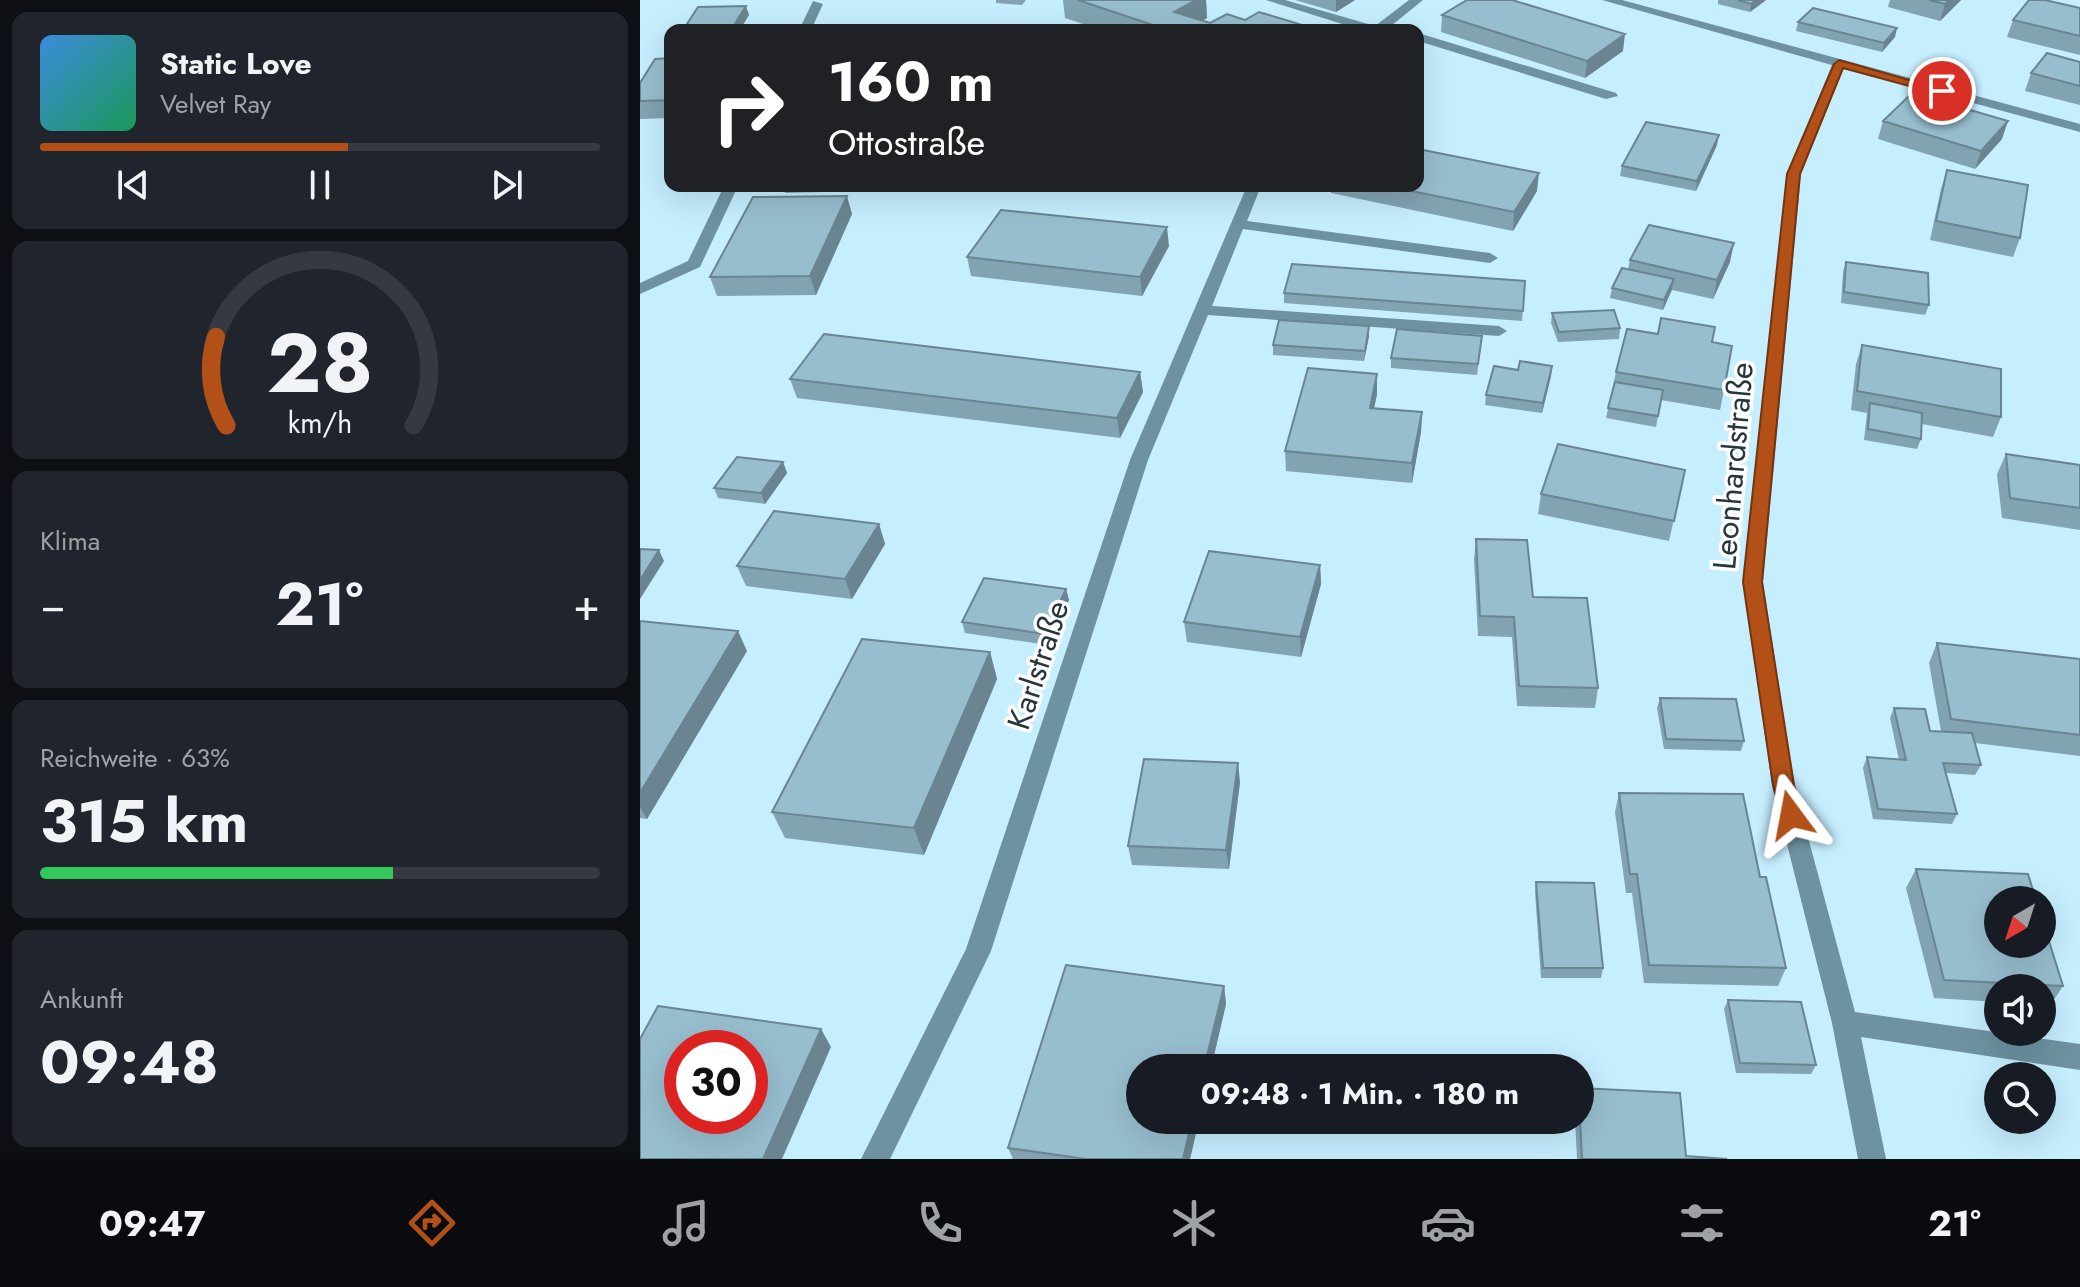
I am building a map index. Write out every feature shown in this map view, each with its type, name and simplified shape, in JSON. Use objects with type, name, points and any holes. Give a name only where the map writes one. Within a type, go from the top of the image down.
[{"type":"street","points":[[1272,0],[1363,24]]},
{"type":"street","points":[[1388,24],[1417,0]]},
{"type":"street","points":[[1608,0],[2080,128]]},
{"type":"street","points":[[808,24],[817,4]]},
{"type":"street","points":[[1424,39],[1611,96]]},
{"type":"street","name":"Leonhardstraße","points":[[1839,64],[1794,174],[1753,582],[1783,785],[1845,1023],[1872,1159]]},
{"type":"street","points":[[640,289],[694,264],[728,192]]},
{"type":"street","name":"Karlstraße","points":[[875,1159],[978,951],[1139,460],[1251,192]]},
{"type":"street","points":[[1238,224],[1490,258]]},
{"type":"street","points":[[1203,310],[1499,331]]},
{"type":"street","points":[[1845,1023],[2080,1057]]},
{"type":"building","points":[[1078,0],[1196,0],[1174,12],[1210,23],[1227,14],[1245,20],[1259,12],[1299,24],[1150,24]]},
{"type":"building","points":[[1467,0],[1512,0],[1625,34],[1587,61],[1442,15]]},
{"type":"building","points":[[2029,0],[2045,0],[2080,8],[2080,36],[2013,20]]},
{"type":"building","points":[[746,6],[735,24],[687,24],[698,7]]},
{"type":"building","points":[[1813,8],[1897,28],[1884,43],[1798,22]]},
{"type":"building","points":[[2047,53],[2080,62],[2080,86],[2031,73]]},
{"type":"building","points":[[664,58],[664,100],[640,101],[640,83],[655,59]]},
{"type":"building","points":[[1912,93],[2008,121],[1981,151],[1883,121]]},
{"type":"building","points":[[1646,122],[1719,135],[1697,181],[1622,166]]},
{"type":"building","points":[[1424,150],[1539,173],[1514,212],[1416,192],[1424,192]]},
{"type":"building","points":[[1947,170],[2028,185],[2020,238],[1936,221]]},
{"type":"building","points":[[847,196],[810,276],[710,277],[753,197]]},
{"type":"building","points":[[1001,210],[1167,227],[1140,277],[967,257]]},
{"type":"building","points":[[1649,225],[1734,243],[1717,280],[1630,260]]},
{"type":"building","points":[[1846,262],[1928,273],[1929,305],[1844,292]]},
{"type":"building","points":[[1292,264],[1525,281],[1523,311],[1284,293]]},
{"type":"building","points":[[1622,268],[1674,279],[1664,300],[1612,288]]},
{"type":"building","points":[[1614,310],[1620,328],[1559,332],[1552,313]]},
{"type":"building","points":[[1661,318],[1715,327],[1712,342],[1732,346],[1724,390],[1616,372],[1627,329],[1658,334]]},
{"type":"building","points":[[1279,320],[1369,326],[1365,351],[1273,345]]},
{"type":"building","points":[[1397,329],[1482,336],[1478,364],[1391,358]]},
{"type":"building","points":[[824,334],[1140,372],[1117,418],[790,379]]},
{"type":"building","points":[[1862,345],[2001,369],[2001,417],[1857,391]]},
{"type":"building","points":[[1520,361],[1552,366],[1543,403],[1486,395],[1494,366],[1518,370]]},
{"type":"building","points":[[1308,368],[1377,374],[1370,408],[1422,412],[1412,463],[1285,451]]},
{"type":"building","points":[[1615,382],[1663,390],[1658,416],[1608,408]]},
{"type":"building","points":[[1870,403],[1922,413],[1921,439],[1868,429]]},
{"type":"building","points":[[1558,444],[1685,470],[1674,521],[1541,494]]},
{"type":"building","points":[[2006,454],[2080,465],[2080,508],[2010,498]]},
{"type":"building","points":[[737,457],[783,462],[761,493],[714,488]]},
{"type":"building","points":[[774,511],[879,524],[845,579],[737,566]]},
{"type":"building","points":[[1476,539],[1527,540],[1533,597],[1587,598],[1598,688],[1519,686],[1514,617],[1480,616]]},
{"type":"building","points":[[640,549],[659,550],[640,580]]},
{"type":"building","points":[[1209,551],[1320,565],[1300,637],[1184,622]]},
{"type":"building","points":[[984,578],[1066,589],[1045,634],[962,622]]},
{"type":"building","points":[[640,621],[738,631],[640,793]]},
{"type":"building","points":[[862,639],[990,652],[914,828],[772,812]]},
{"type":"building","points":[[1937,643],[2080,659],[2080,735],[1951,719]]},
{"type":"building","points":[[1660,698],[1736,699],[1744,741],[1666,739]]},
{"type":"building","points":[[1894,708],[1925,709],[1930,731],[1972,733],[1981,765],[1943,763],[1957,814],[1878,809],[1867,757],[1906,760]]},
{"type":"building","points":[[1144,759],[1238,763],[1226,850],[1128,846]]},
{"type":"building","points":[[1619,793],[1743,794],[1760,877],[1766,877],[1786,968],[1649,965],[1637,874],[1630,874]]},
{"type":"building","points":[[1916,869],[2028,874],[2032,886],[1984,886],[1984,958],[2054,958],[2063,986],[2056,986],[2056,974],[1984,974],[1984,982],[1944,980]]},
{"type":"building","points":[[1536,882],[1594,883],[1603,968],[1543,968]]},
{"type":"building","points":[[1066,965],[1224,986],[1207,1054],[1126,1054],[1126,1134],[1189,1134],[1183,1159],[1086,1159],[1008,1148]]},
{"type":"building","points":[[1728,1000],[1801,1002],[1816,1065],[1740,1063]]},
{"type":"building","points":[[658,1006],[821,1029],[763,1159],[640,1159],[640,1039]]},
{"type":"building","points":[[1594,1089],[1680,1093],[1686,1156],[1727,1159],[1582,1159],[1581,1134],[1594,1134]]},
{"type":"route","points":[[1791,815],[1783,785],[1753,582],[1794,174],[1839,64],[1942,91]]}]
